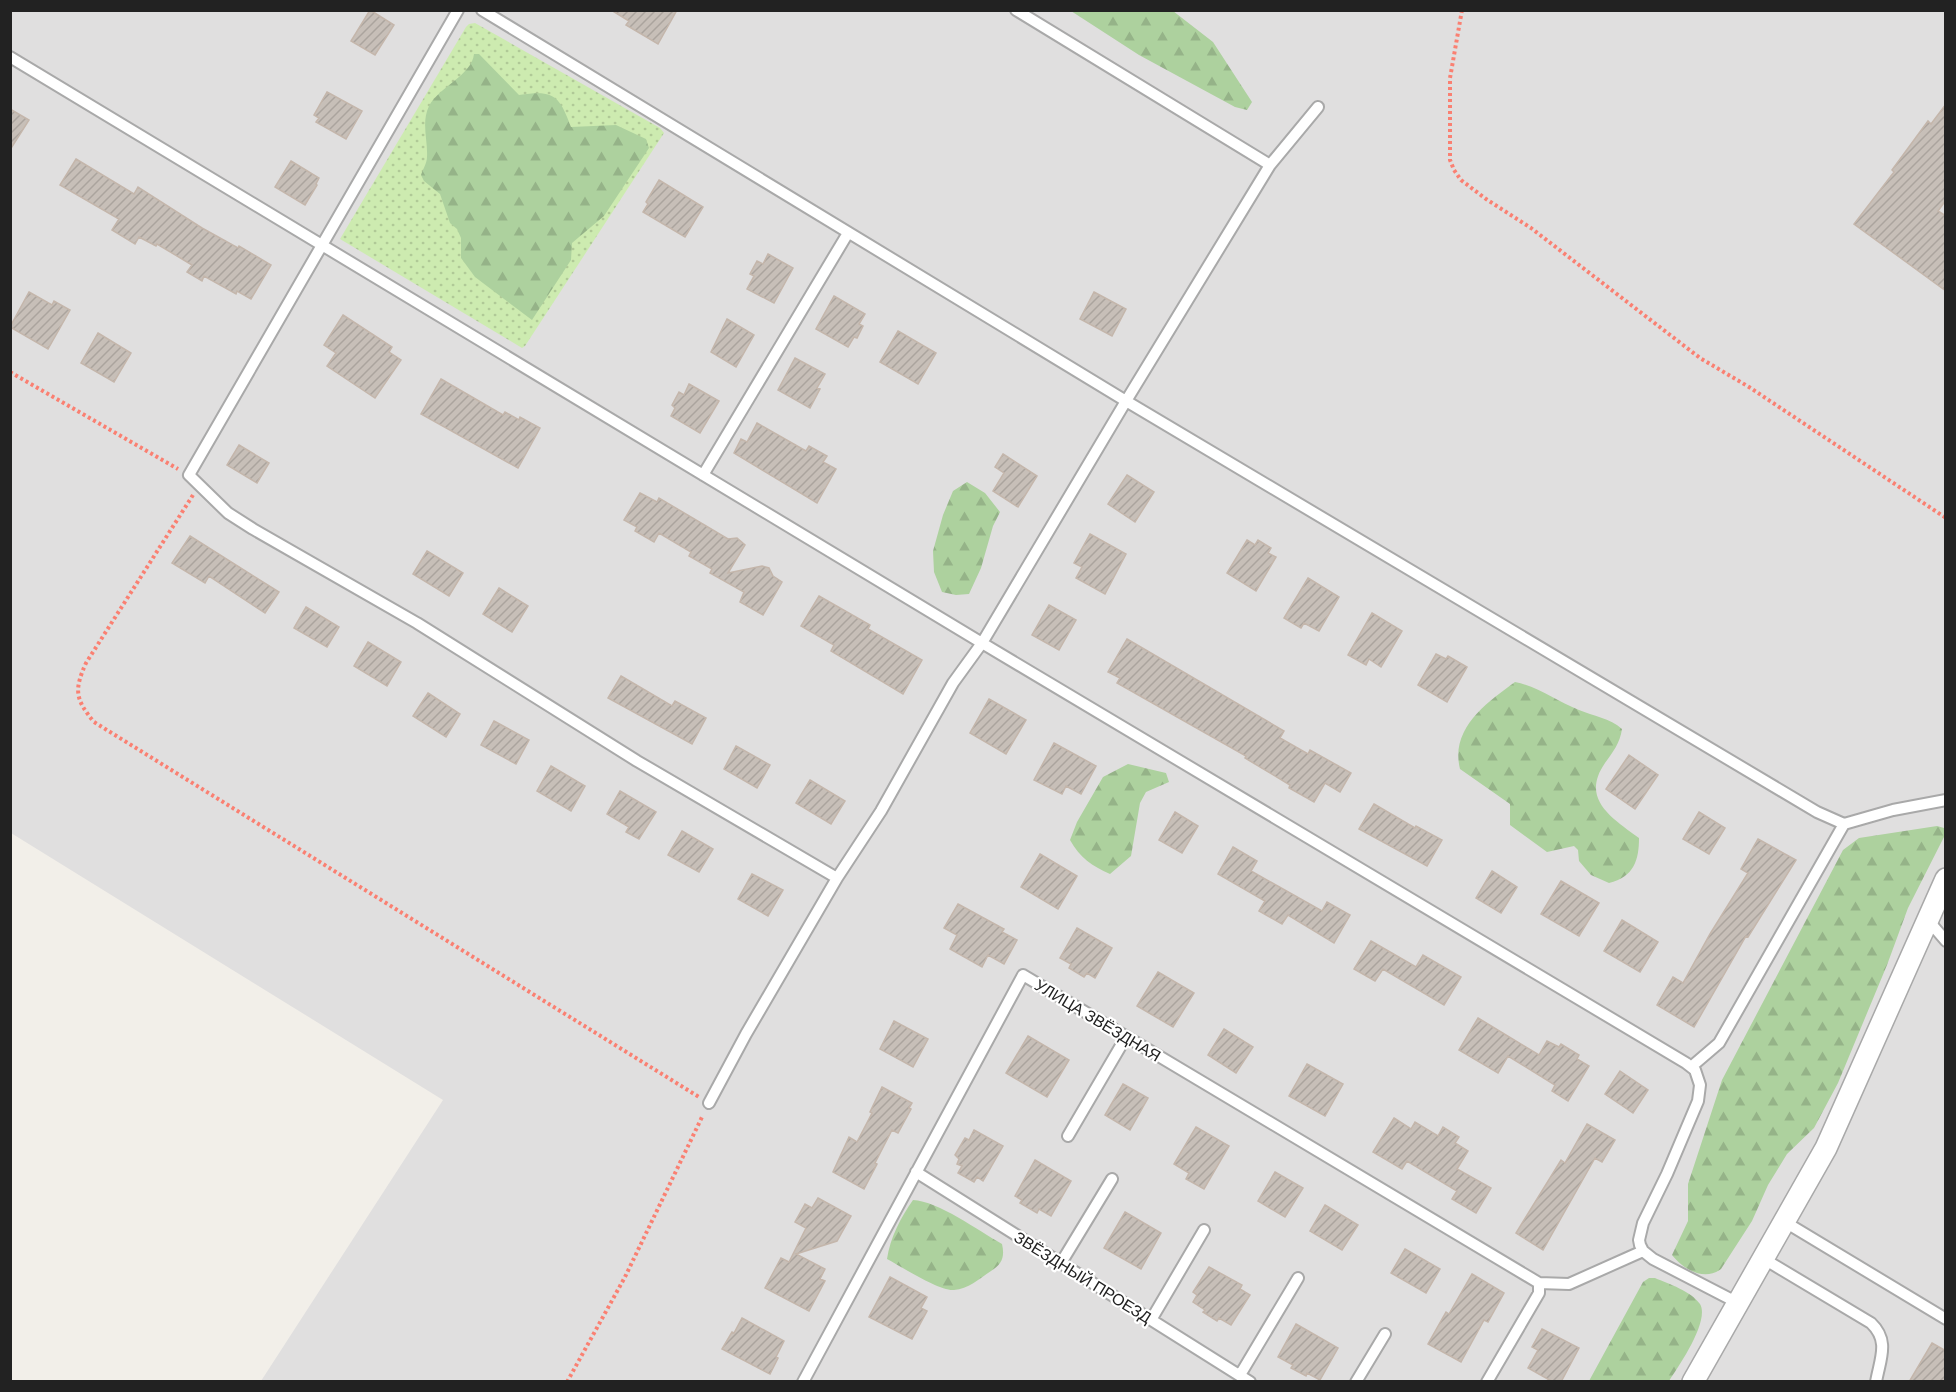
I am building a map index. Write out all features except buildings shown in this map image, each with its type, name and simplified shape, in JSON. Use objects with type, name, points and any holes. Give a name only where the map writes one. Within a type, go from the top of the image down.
[{"type":"street","points":[[1693,1382],[1826,1148],[1946,879]]},
{"type":"lane","points":[[458,10],[189,475],[228,513],[253,529],[417,623],[637,761],[837,878]]},
{"type":"lane","points":[[482,10],[1126,401],[1797,800],[1844,824],[1893,810],[1946,800]]},
{"type":"lane","points":[[1016,10],[1270,165]]},
{"type":"lane","points":[[10,57],[1691,1067],[1695,1070],[1700,1085],[1698,1101],[1643,1223],[1639,1240],[1643,1251],[1653,1258],[1738,1303]]},
{"type":"lane","points":[[709,1103],[746,1034],[837,878],[881,811],[953,683],[982,643],[1270,165],[1318,107]]},
{"type":"lane","points":[[703,475],[848,232]]},
{"type":"lane","points":[[1691,1067],[1719,1043],[1844,824]]},
{"type":"lane","points":[[1927,919],[1946,941]]},
{"type":"lane","name":"УЛИЦА ЗВЁЗДНАЯ","points":[[803,1382],[1023,975],[1539,1283],[1569,1284],[1643,1251]]},
{"type":"lane","points":[[1068,1136],[1126,1037]]},
{"type":"lane","name":"ЗВЁЗДНЫЙ ПРОЕЗД","points":[[916,1172],[1250,1382]]},
{"type":"lane","points":[[1061,1263],[1112,1179]]},
{"type":"lane","points":[[1785,1222],[1946,1319]]},
{"type":"lane","points":[[1151,1320],[1204,1230]]},
{"type":"lane","points":[[1764,1258],[1871,1323],[1879,1331],[1882,1346],[1876,1382]]},
{"type":"lane","points":[[1240,1375],[1298,1278]]},
{"type":"lane","points":[[1487,1382],[1539,1293],[1539,1283]]},
{"type":"lane","points":[[1356,1382],[1385,1334]]},
{"type":"path","points":[[1462,10],[1450,78],[1450,159],[1461,180],[1530,228],[1700,358],[1749,387],[1946,518]]},
{"type":"path","points":[[10,372],[189,475]]},
{"type":"path","points":[[200,486],[86,663],[77,692],[83,709],[94,722],[709,1103],[625,1277],[567,1382]]},
{"type":"shaded area","points":[[10,11],[1945,11],[1945,1381],[261,1381],[443,1100],[11,833]]},
{"type":"green space","points":[[1071,11],[1173,11],[1213,42],[1252,102],[1247,110],[1235,107],[1139,55]]},
{"type":"green space","points":[[475,23],[660,128],[664,133],[522,348],[340,239],[466,27]]},
{"type":"green space","points":[[474,54],[479,54],[519,95],[540,93],[553,97],[563,107],[571,127],[616,125],[646,139],[649,148],[604,216],[572,243],[571,260],[532,320],[475,277],[461,258],[461,238],[457,229],[450,223],[440,194],[424,181],[421,175],[427,159],[425,125],[429,106],[440,93],[462,75]]},
{"type":"green space","points":[[967,482],[985,493],[1000,512],[993,526],[981,568],[969,594],[956,595],[942,592],[934,572],[933,551],[943,515],[953,491]]},
{"type":"green space","points":[[1515,682],[1532,687],[1584,712],[1607,720],[1622,729],[1618,743],[1598,776],[1596,787],[1602,806],[1639,838],[1636,860],[1624,877],[1609,883],[1591,875],[1579,861],[1578,850],[1574,846],[1547,852],[1510,825],[1510,804],[1460,769],[1458,755],[1465,729],[1482,708]]},
{"type":"green space","points":[[1128,764],[1166,773],[1169,782],[1146,792],[1140,803],[1131,856],[1110,874],[1087,861],[1070,840],[1077,822],[1103,777]]},
{"type":"green space","points":[[1937,826],[1944,828],[1945,835],[1908,908],[1838,1083],[1814,1128],[1787,1154],[1768,1185],[1752,1221],[1721,1269],[1714,1273],[1701,1274],[1688,1269],[1672,1255],[1688,1221],[1688,1184],[1722,1080],[1843,850],[1859,838]]},
{"type":"green space","points":[[913,1200],[934,1205],[1002,1244],[1003,1256],[1000,1263],[964,1288],[948,1290],[887,1259],[897,1228]]},
{"type":"green space","points":[[1649,1278],[1655,1278],[1679,1288],[1700,1304],[1701,1321],[1686,1355],[1669,1381],[1589,1381],[1643,1282]]}]
